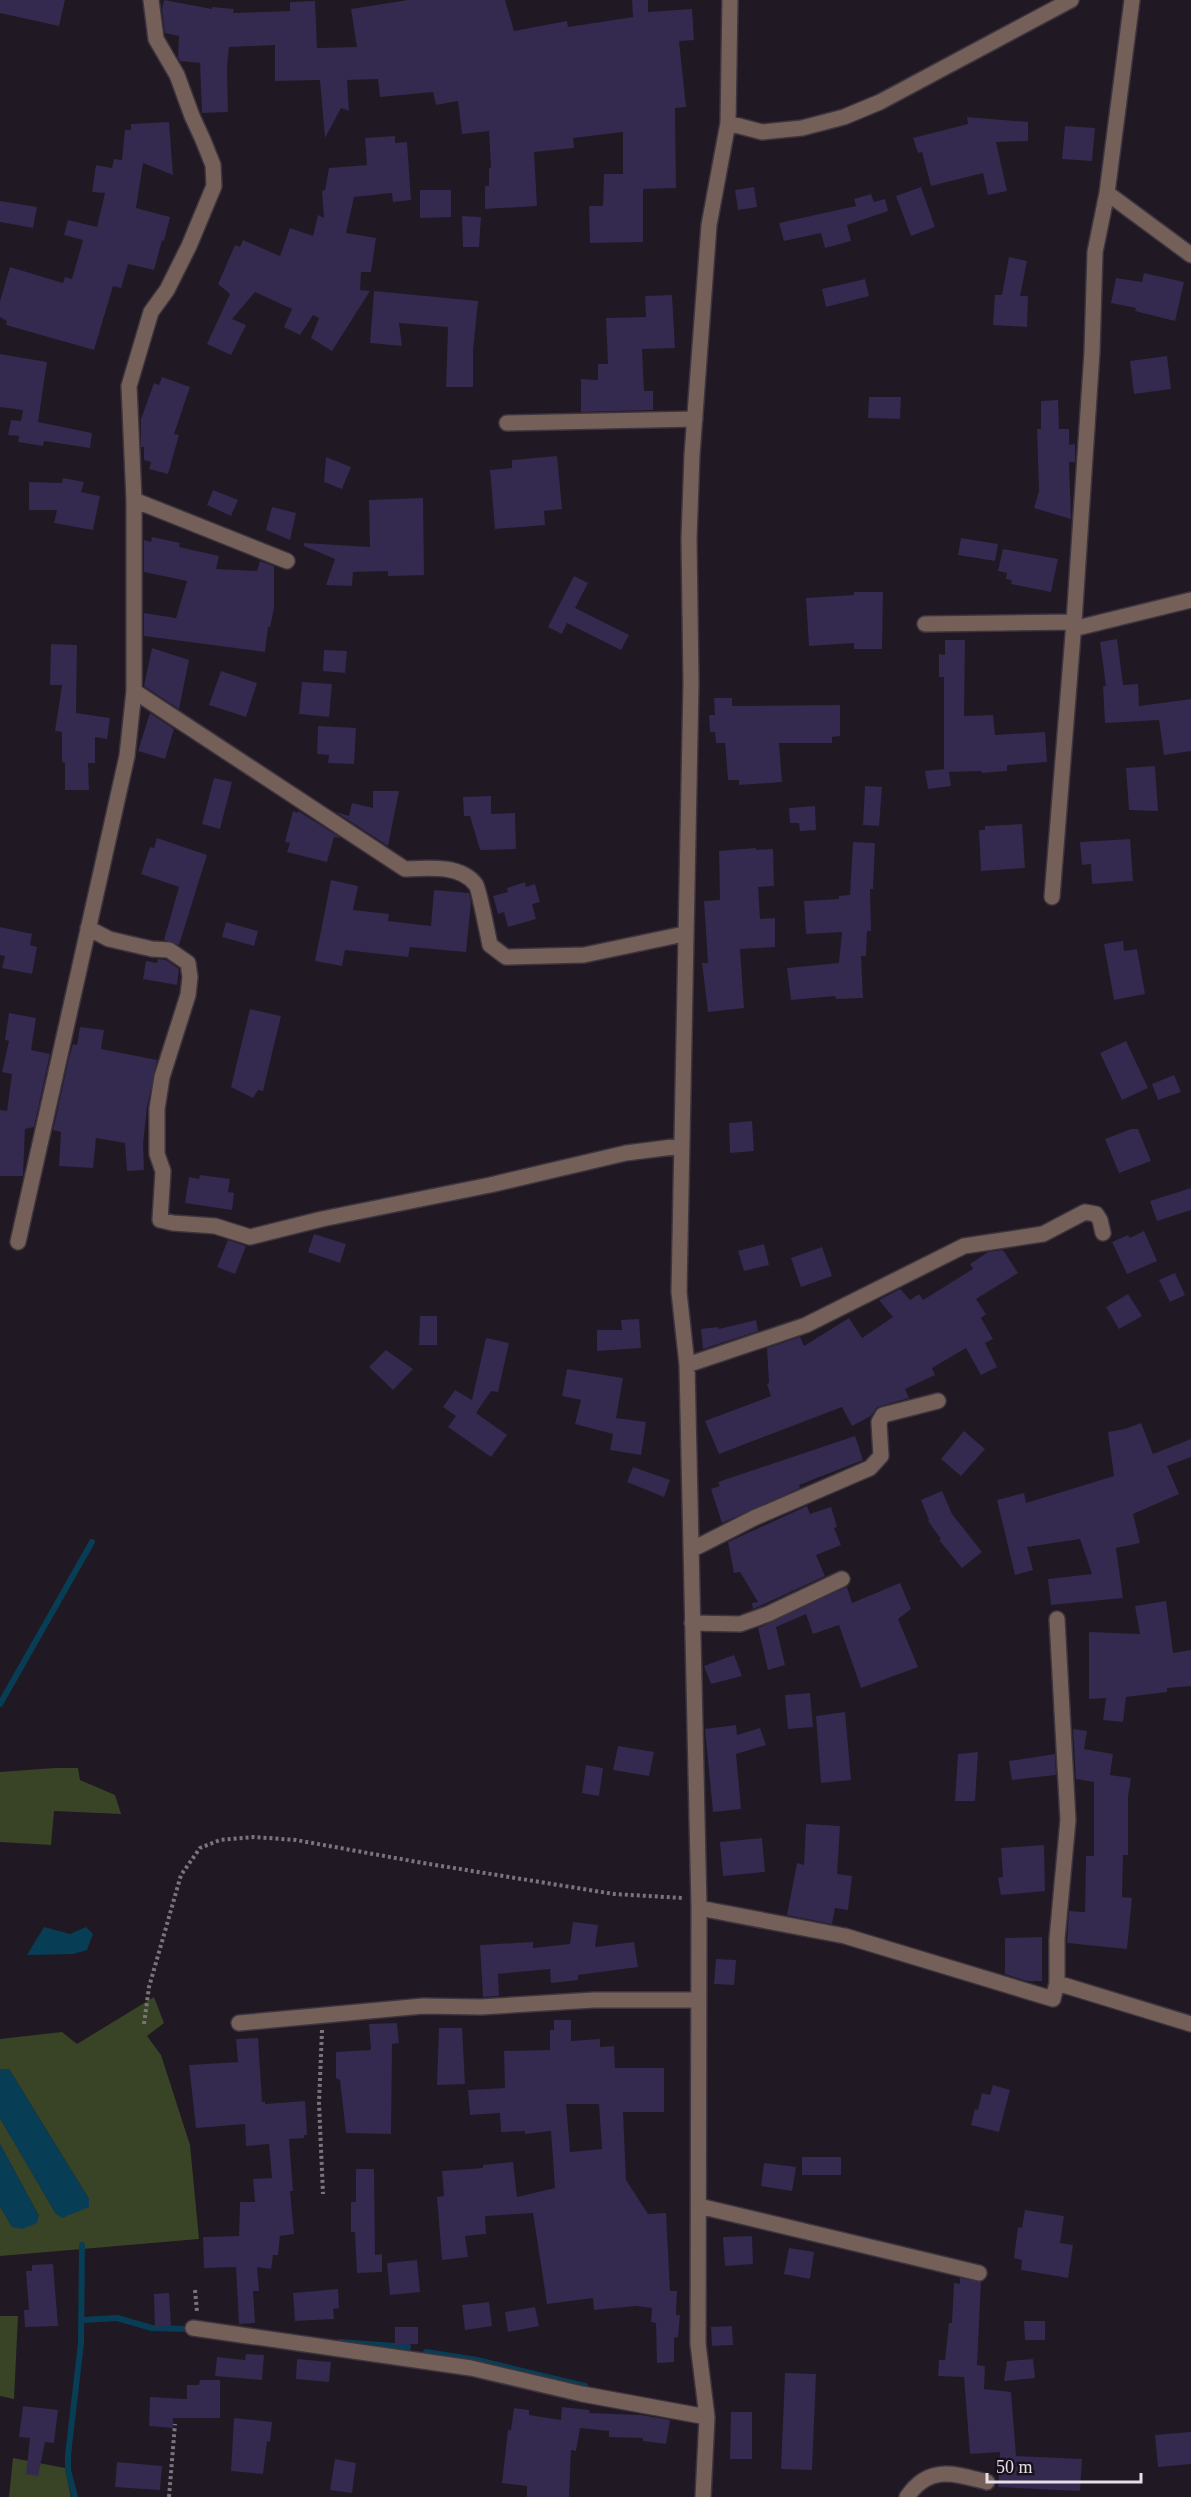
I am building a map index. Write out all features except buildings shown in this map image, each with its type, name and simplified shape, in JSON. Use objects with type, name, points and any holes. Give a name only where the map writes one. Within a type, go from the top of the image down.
[{"type":"street","points":[[18,1242],[127,756],[134,691],[134,500],[129,386],[151,312],[172,281],[214,186],[213,165],[177,75],[156,39],[151,0]]},
{"type":"street","points":[[703,2497],[707,2417],[698,2344],[699,1903],[687,1365],[679,1292],[684,934],[691,683],[689,539],[709,225],[728,123],[730,0]]},
{"type":"street","points":[[728,123],[762,132],[802,128],[844,117],[880,102],[1071,0]]},
{"type":"street","points":[[1052,897],[1074,626],[1092,352],[1095,252],[1107,193],[1132,0]]},
{"type":"street","points":[[1107,193],[1191,255]]},
{"type":"street","points":[[507,423],[695,419]]},
{"type":"street","points":[[134,500],[287,561]]},
{"type":"street","points":[[925,624],[1074,626],[1191,600]]},
{"type":"street","points":[[134,691],[405,869],[440,867],[469,878],[478,886],[490,945],[507,957],[584,956],[684,934]]},
{"type":"street","points":[[88,928],[109,939],[169,950],[188,963],[190,977],[188,995],[162,1077],[157,1109],[157,1154],[163,1171],[160,1220],[215,1226],[250,1237],[322,1219],[490,1185],[626,1153],[681,1146]]},
{"type":"street","points":[[687,1365],[806,1325],[964,1246],[1043,1233],[1085,1212],[1096,1214],[1103,1233]]},
{"type":"street","points":[[691,1550],[754,1518],[870,1467],[881,1456],[879,1422],[883,1415],[938,1401]]},
{"type":"street","points":[[692,1623],[741,1624],[768,1614],[842,1578]]},
{"type":"street","points":[[699,1903],[844,1936],[1053,1999],[1057,1983],[1057,1939],[1068,1820],[1057,1620]]},
{"type":"street","points":[[1057,1983],[1191,2024]]},
{"type":"street","points":[[239,2023],[423,2006],[481,2007],[594,2000],[698,2000]]},
{"type":"street","points":[[699,2206],[980,2273]]},
{"type":"street","points":[[193,2328],[471,2368],[582,2394],[707,2417]]},
{"type":"street","points":[[907,2497],[926,2477],[949,2472],[987,2482]]},
{"type":"path","points":[[144,2024],[149,1987],[181,1875],[200,1848],[220,1840],[254,1837],[296,1840],[614,1894],[699,1903]]},
{"type":"path","points":[[323,2016],[320,2103],[323,2194]]},
{"type":"path","points":[[169,2497],[175,2424]]},
{"type":"green space","points":[[78,1768],[80,1780],[115,1795],[121,1814],[54,1811],[51,1845],[0,1842],[0,1772]]},
{"type":"green space","points":[[154,1997],[164,2023],[147,2036],[161,2055],[190,2145],[199,2239],[0,2256],[0,2206],[12,2227],[39,2216],[0,2144],[0,2118],[56,2214],[89,2207],[89,2199],[9,2069],[0,2069],[0,2039],[62,2032],[77,2044]]},
{"type":"green space","points":[[0,2316],[18,2316],[14,2399],[0,2396]]},
{"type":"green space","points":[[13,2458],[65,2468],[71,2497],[9,2497]]},
{"type":"water","points":[[44,1927],[70,1934],[86,1927],[93,1934],[87,1950],[73,1954],[27,1955]]},
{"type":"water","points":[[0,2069],[9,2069],[89,2199],[89,2207],[62,2218],[56,2214],[0,2118]]},
{"type":"water","points":[[0,2144],[39,2216],[37,2223],[22,2229],[12,2227],[0,2206]]},
{"type":"waterway","points":[[0,1704],[92,1542]]},
{"type":"waterway","points":[[75,2497],[68,2470],[68,2455],[81,2343],[82,2245]]},
{"type":"waterway","points":[[82,2320],[117,2318],[152,2328],[188,2329],[191,2326]]},
{"type":"waterway","points":[[340,2342],[408,2347]]},
{"type":"waterway","points":[[426,2352],[477,2360],[585,2386]]}]
